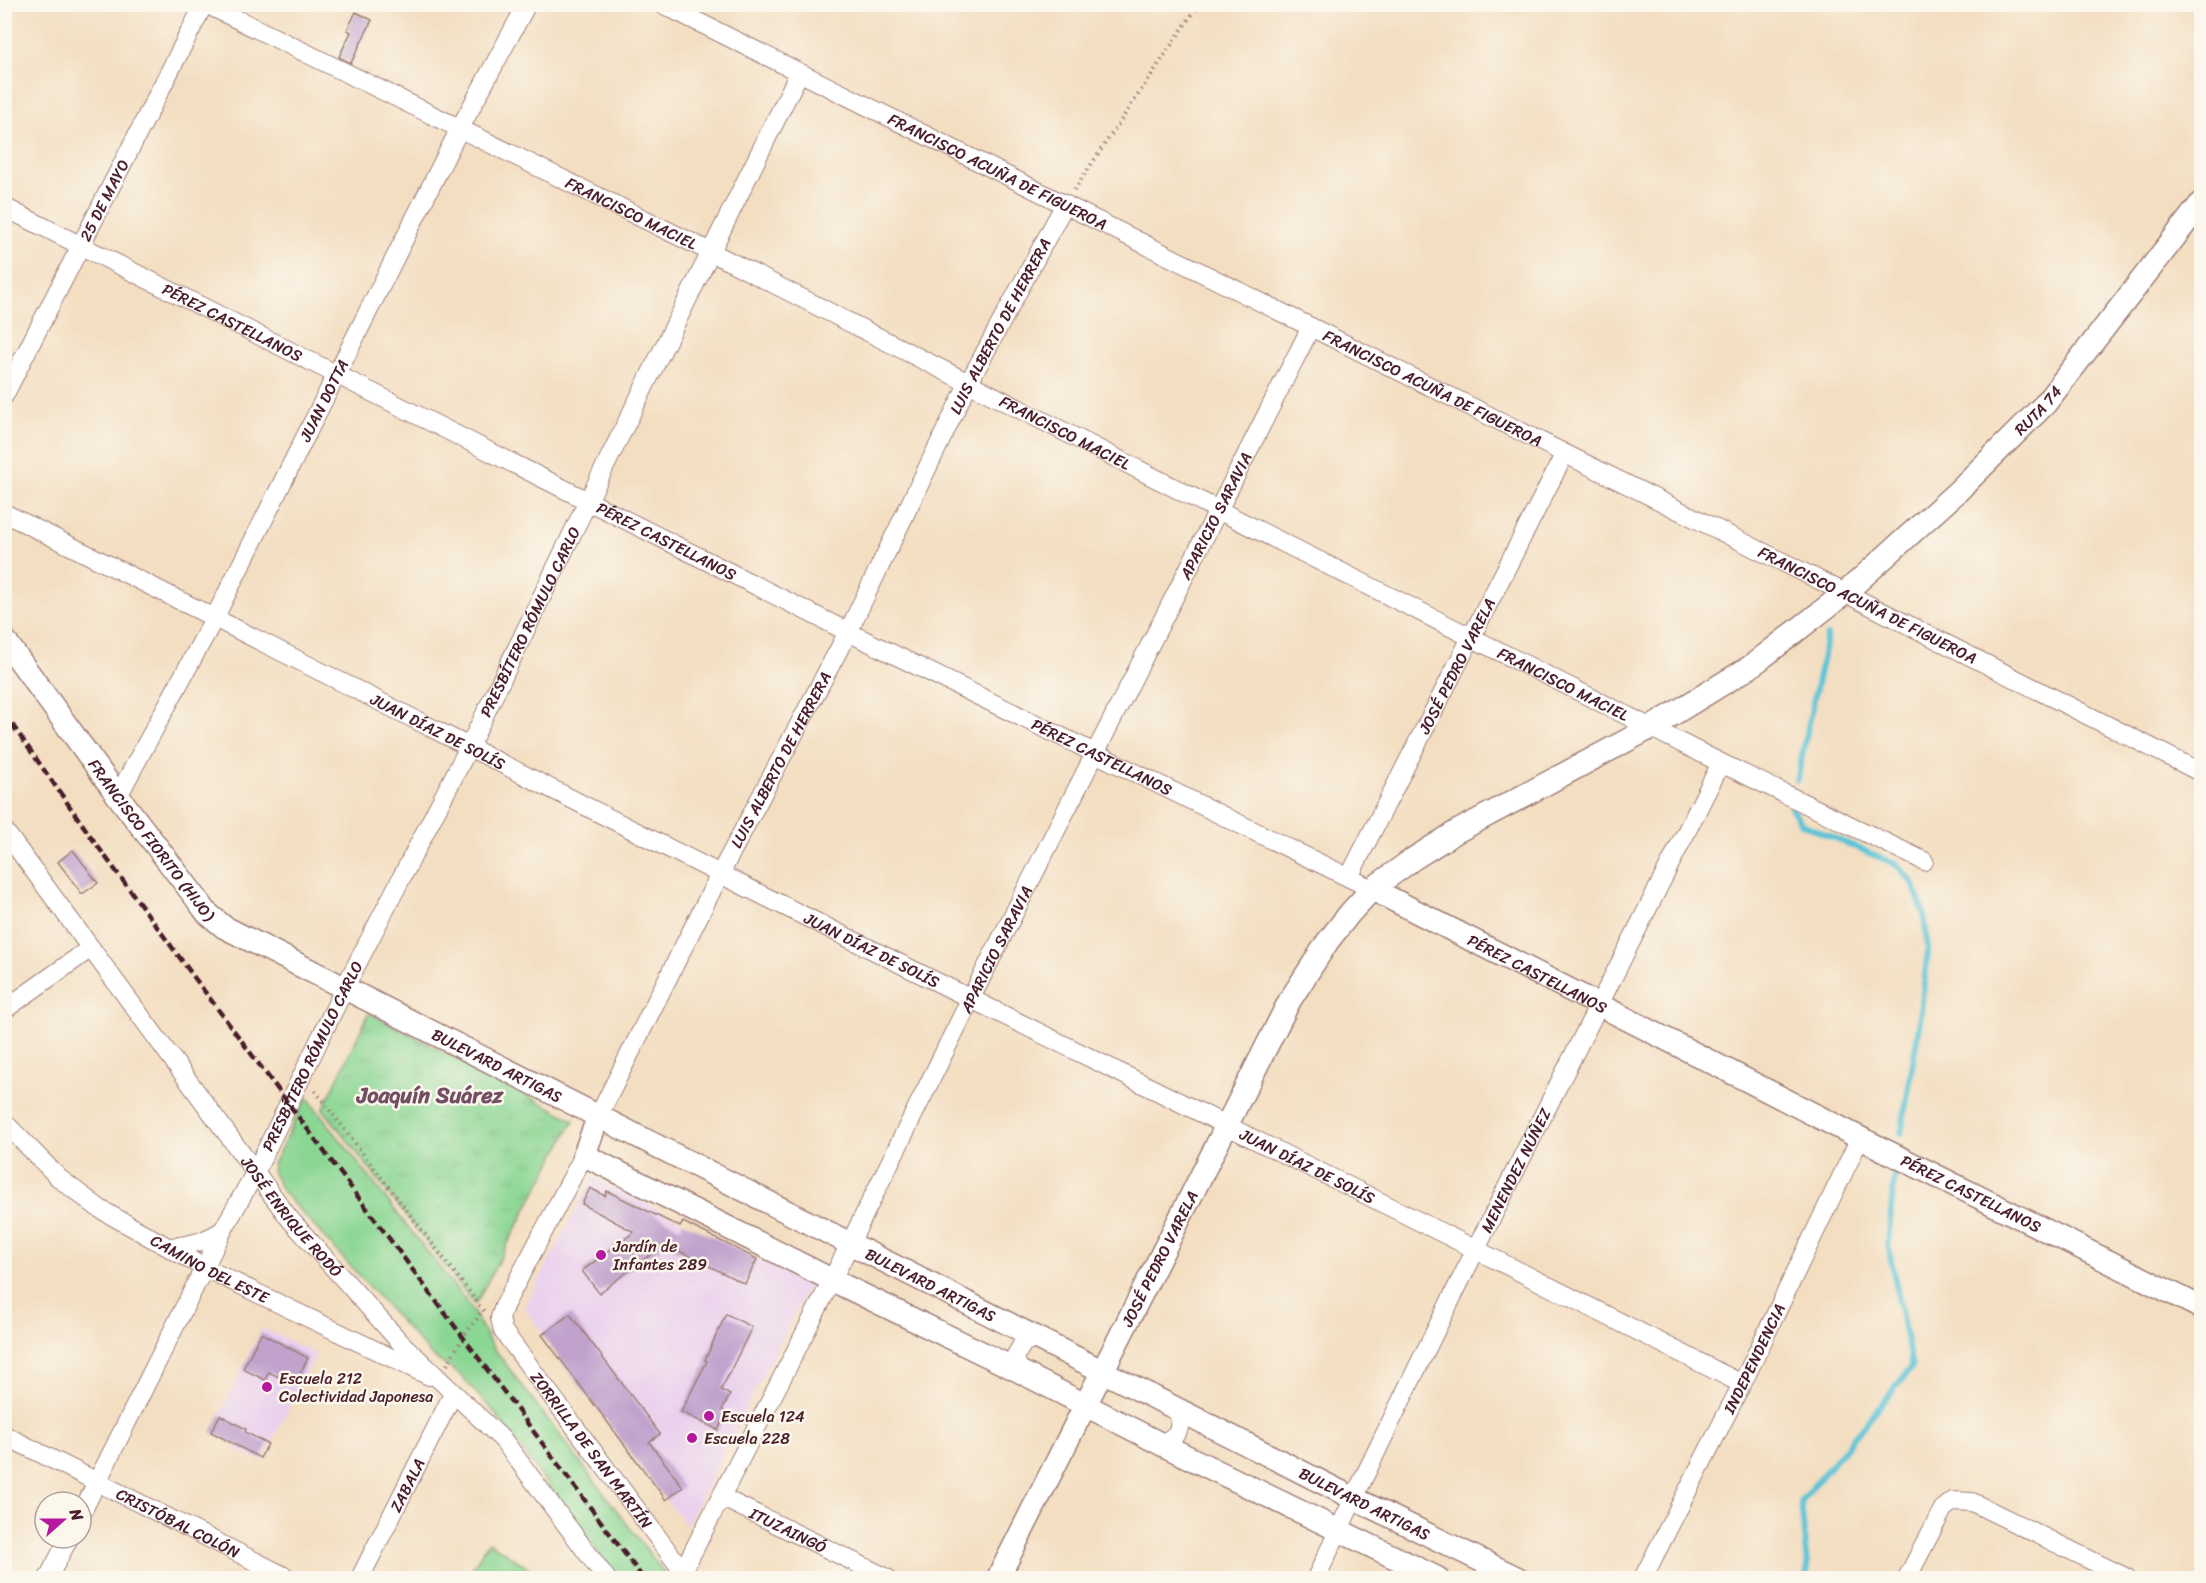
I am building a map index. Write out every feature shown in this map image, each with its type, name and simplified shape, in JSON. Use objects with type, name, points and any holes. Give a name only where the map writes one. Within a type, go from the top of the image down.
[{"type":"street","name":"FRANCISCO MACIEL","points":[[205,4],[711,252],[1721,763],[1924,861]]},
{"type":"street","name":"25 DE MAYO","points":[[4,396],[205,4]]},
{"type":"street","name":"JUAN DOTTA","points":[[118,796],[215,617],[459,130],[527,4]]},
{"type":"street","name":"FRANCISCO ACUÑA DE FIGUEROA","points":[[662,4],[1564,455],[1845,592],[2202,773]]},
{"type":"street","name":"PRESBÍTERO RÓMULO CARLO","points":[[93,1491],[223,1230],[255,1173],[344,989],[469,747],[800,73]]},
{"type":"street","name":"RUTA 74","points":[[1652,727],[1750,667],[1845,592],[1957,492],[2045,404],[2202,202]]},
{"type":"street","name":"LUIS ALBERTO DE HERRERA","points":[[491,1314],[504,1306],[584,1155],[599,1115],[720,874],[848,632],[968,384],[1065,204]]},
{"type":"street","name":"PÉREZ CASTELLANOS","points":[[4,207],[589,499],[848,632],[1372,889],[1860,1138],[2202,1308]]},
{"type":"street","name":"APARICIO SARAVIA","points":[[685,1575],[721,1497],[832,1280],[970,998],[1311,327]]},
{"type":"street","name":"JOSÉ PEDRO VARELA","points":[[1349,878],[1564,455]]},
{"type":"street","name":"JUAN DÍAZ DE SOLÍS","points":[[4,513],[215,617],[720,874],[1476,1249],[1742,1384]]},
{"type":"street","name":"FRANCISCO FIORITO (HIJO)","points":[[4,639],[201,906],[224,927],[344,989]]},
{"type":"street","name":"JOSÉ PEDRO VARELA","points":[[998,1578],[1087,1406],[1290,1000],[1328,941],[1372,889],[1413,859],[1456,832],[1652,727]]},
{"type":"street","name":"MENENDEZ NÚÑEZ","points":[[1316,1578],[1476,1249],[1721,763]]},
{"type":"street","name":"JOSÉ ENRIQUE RODÓ","points":[[8,841],[91,948],[289,1218],[400,1342],[503,1440],[606,1578]]},
{"type":"street","points":[[4,1010],[91,948]]},
{"type":"street","name":"BULEVARD ARTIGAS","points":[[344,989],[599,1115],[1353,1498],[1517,1578]]},
{"type":"street","name":"CAMINO DEL ESTE","points":[[6,1124],[60,1179],[100,1209],[205,1268],[439,1380]]},
{"type":"street","name":"INDEPENDENCIA","points":[[1643,1578],[1742,1384],[1860,1138]]},
{"type":"street","points":[[584,1155],[1161,1444],[1437,1578]]},
{"type":"street","points":[[170,1247],[189,1246],[206,1241],[223,1230]]},
{"type":"street","name":"ZORRILLA DE SAN MARTÍN","points":[[491,1314],[685,1575]]},
{"type":"street","points":[[1019,1371],[1015,1357],[1023,1343],[1037,1337]]},
{"type":"street","name":"ZABALA","points":[[360,1578],[453,1394]]},
{"type":"street","points":[[1161,1444],[1174,1438],[1181,1425],[1178,1410]]},
{"type":"street","name":"CRISTÓBAL COLÓN","points":[[4,1435],[288,1578]]},
{"type":"street","name":"ITUZAINGÓ","points":[[721,1497],[887,1578]]},
{"type":"street","points":[[1907,1578],[1943,1509],[1953,1501],[1972,1502],[2127,1578]]},
{"type":"street","points":[[48,1578],[63,1550]]},
{"type":"path","points":[[1065,204],[1199,4]]},
{"type":"path","points":[[303,1076],[491,1314],[463,1337],[439,1380]]},
{"type":"shaded area","points":[[593,1177],[809,1285],[686,1526],[524,1308]]},
{"type":"shaded area","name":"Escuela 212 Colectividad Japonesa","points":[[263,1328],[316,1354],[262,1461],[236,1449],[238,1445],[211,1433]]},
{"type":"green space","points":[[369,1013],[574,1120],[475,1305],[323,1109]]},
{"type":"green space","points":[[307,1097],[471,1308],[492,1346],[668,1578],[617,1578],[494,1412],[458,1373],[433,1357],[283,1192],[272,1171],[274,1162]]},
{"type":"green space","points":[[489,1542],[544,1578],[466,1578]]},
{"type":"building","points":[[356,12],[372,20],[351,63],[339,57],[351,32],[347,30]]},
{"type":"building","points":[[73,850],[98,883],[82,894],[58,862]]},
{"type":"building","points":[[590,1188],[605,1196],[607,1191],[680,1227],[683,1222],[757,1259],[745,1284],[665,1244],[599,1293],[582,1271],[634,1232],[582,1204]]},
{"type":"building","points":[[570,1314],[660,1434],[649,1442],[683,1487],[666,1500],[542,1335]]},
{"type":"building","points":[[726,1314],[752,1327],[721,1390],[730,1395],[722,1410],[726,1412],[718,1430],[681,1412],[707,1361],[705,1360]]},
{"type":"building","points":[[261,1333],[308,1358],[294,1385],[269,1372],[265,1380],[243,1369]]},
{"type":"building","points":[[220,1415],[268,1444],[260,1458],[211,1432]]},
{"type":"waterway","points":[[1797,780],[1827,636]]},
{"type":"waterway","points":[[1791,808],[1802,824],[1897,865],[1913,883],[1924,914],[1928,949],[1920,1020],[1901,1134]]},
{"type":"waterway","points":[[1808,1578],[1801,1501],[1912,1367],[1888,1244],[1895,1169]]},
{"type":"railway","points":[[4,713],[99,848],[205,992],[643,1578]]},
{"type":"place","name":"Jardín de Infantes 289","points":[[601,1255]]},
{"type":"place","name":"Escuela 212 Colectividad Japonesa","points":[[267,1387]]},
{"type":"place","name":"Escuela 124","points":[[709,1416]]},
{"type":"place","name":"Escuela 228","points":[[692,1438]]},
{"type":"district","name":"Joaquín Suárez","points":[[430,1095]]}]
